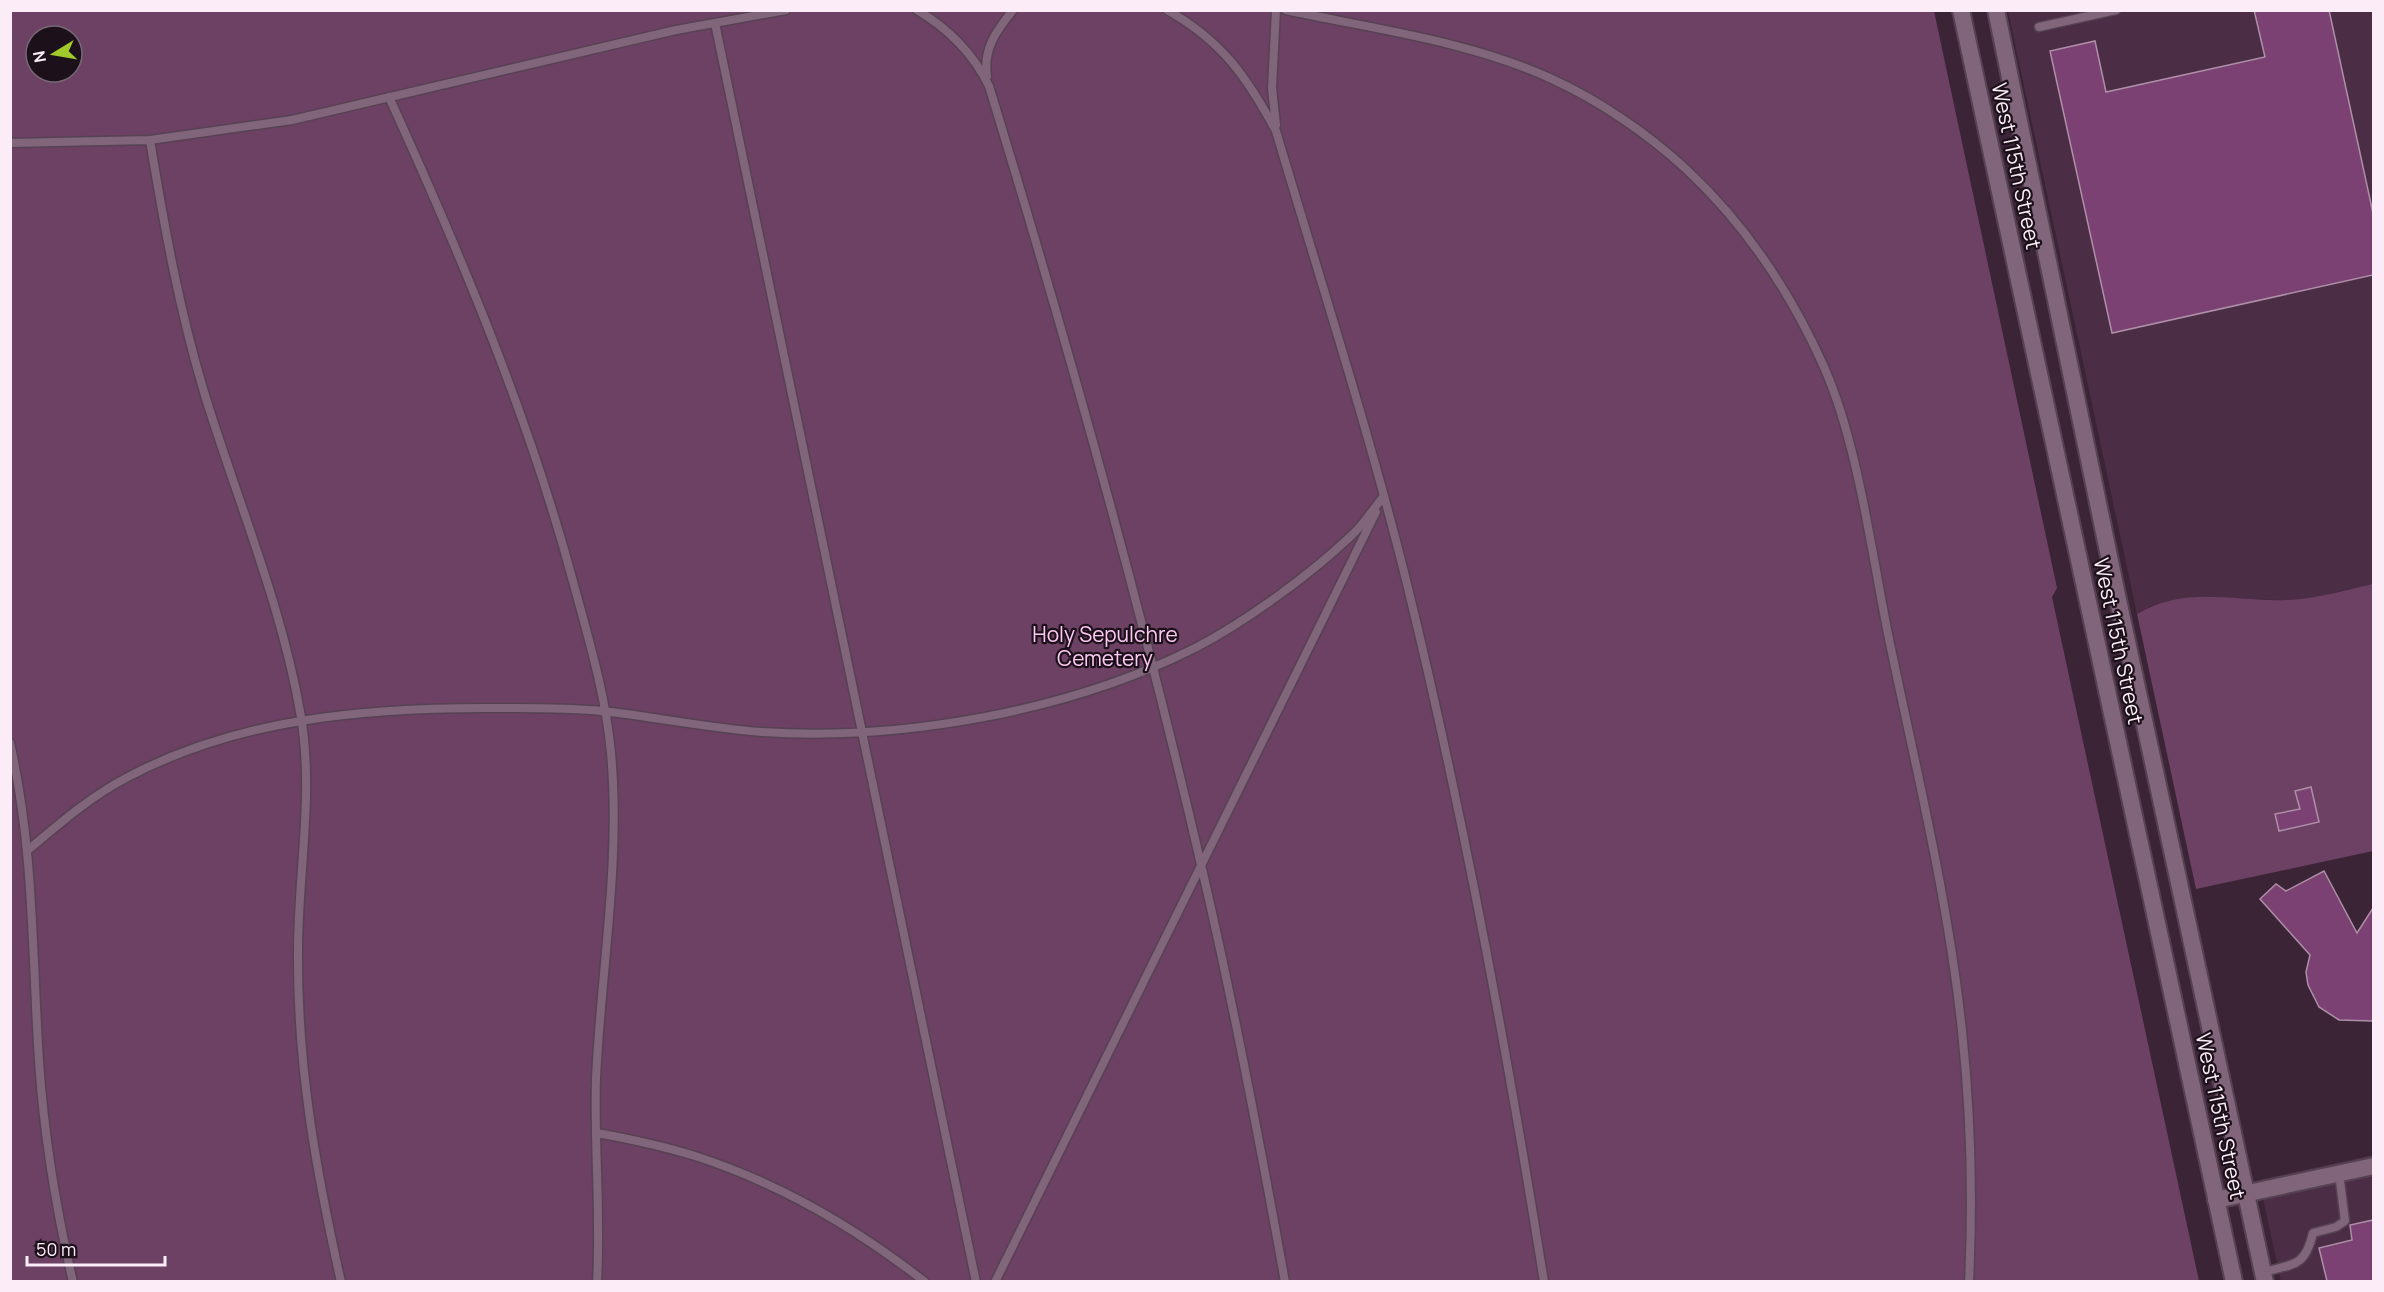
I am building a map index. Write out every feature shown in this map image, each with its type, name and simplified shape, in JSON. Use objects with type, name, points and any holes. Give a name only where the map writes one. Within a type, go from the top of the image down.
[{"type":"street","name":"West 115th Street","points":[[1961,10],[2234,1281]]},
{"type":"street","name":"West 115th Street","points":[[1996,10],[2117,595],[2264,1277]]},
{"type":"street","points":[[2216,1200],[2373,1166]]},
{"type":"lane","points":[[10,143],[150,140],[281,122],[715,22],[786,10]]},
{"type":"lane","points":[[917,10],[964,46],[978,64],[988,86],[1043,265],[1110,498],[1202,867],[1252,1104],[1286,1281]]},
{"type":"lane","points":[[988,86],[985,64],[987,52],[992,38],[1012,10]]},
{"type":"lane","points":[[1167,10],[1191,24],[1230,58],[1259,99],[1276,131]]},
{"type":"lane","points":[[1276,10],[1272,88],[1276,131],[1384,496],[1444,739],[1488,951],[1544,1281]]},
{"type":"lane","points":[[1286,10],[1486,55],[1552,79],[1587,98],[1629,125],[1684,168],[1742,230],[1790,298],[1825,370],[1849,446],[1940,886],[1956,980],[1967,1080],[1971,1185],[1969,1281]]},
{"type":"lane","points":[[2039,27],[2116,10]]},
{"type":"lane","points":[[715,22],[976,1281]]},
{"type":"lane","points":[[389,97],[475,297],[533,450],[567,558],[605,711],[611,752],[613,839],[597,1062],[599,1226],[597,1281]]},
{"type":"lane","points":[[150,140],[168,248],[184,321],[205,394],[267,584],[302,720],[305,794],[298,952],[303,1074],[312,1146],[341,1281]]},
{"type":"lane","points":[[28,850],[105,790],[156,763],[216,742],[302,720],[414,708],[564,708],[605,711],[764,732],[862,733],[924,727],[1016,709],[1114,681],[1196,647],[1230,628],[1313,568],[1354,534],[1384,496]]},
{"type":"lane","points":[[995,1281],[1384,496]]},
{"type":"lane","points":[[10,743],[28,850],[43,1116],[73,1281]]},
{"type":"lane","points":[[597,1132],[697,1157],[776,1190],[878,1246],[925,1281]]},
{"type":"lane","points":[[2264,1277],[2300,1263],[2307,1255],[2313,1233],[2336,1227],[2345,1221],[2339,1173]]},
{"type":"shaded area","points":[[2008,11],[2373,11],[2373,584],[2312,598],[2242,599],[2151,606],[2137,614]]},
{"type":"shaded area","points":[[2373,1155],[2373,1281],[2281,1281],[2259,1180]]},
{"type":"green space","name":"Holy Sepulchre Cemetery","points":[[10,11],[1934,11],[2057,588],[2052,597],[2199,1281],[11,1281]]},
{"type":"green space","points":[[2373,584],[2373,851],[2196,889],[2137,614],[2156,605],[2192,597],[2287,600],[2320,596]]},
{"type":"building","points":[[2254,10],[2329,10],[2373,213],[2373,275],[2112,333],[2050,51],[2095,41],[2106,92],[2265,57]]},
{"type":"building","points":[[2311,787],[2319,822],[2279,831],[2275,814],[2300,809],[2295,791]]},
{"type":"building","points":[[2324,871],[2357,933],[2373,908],[2373,1021],[2339,1020],[2319,1007],[2308,985],[2306,972],[2310,955],[2260,899],[2276,884],[2286,891]]},
{"type":"building","points":[[2373,1220],[2373,1281],[2327,1281],[2319,1248],[2352,1240],[2350,1225]]}]
